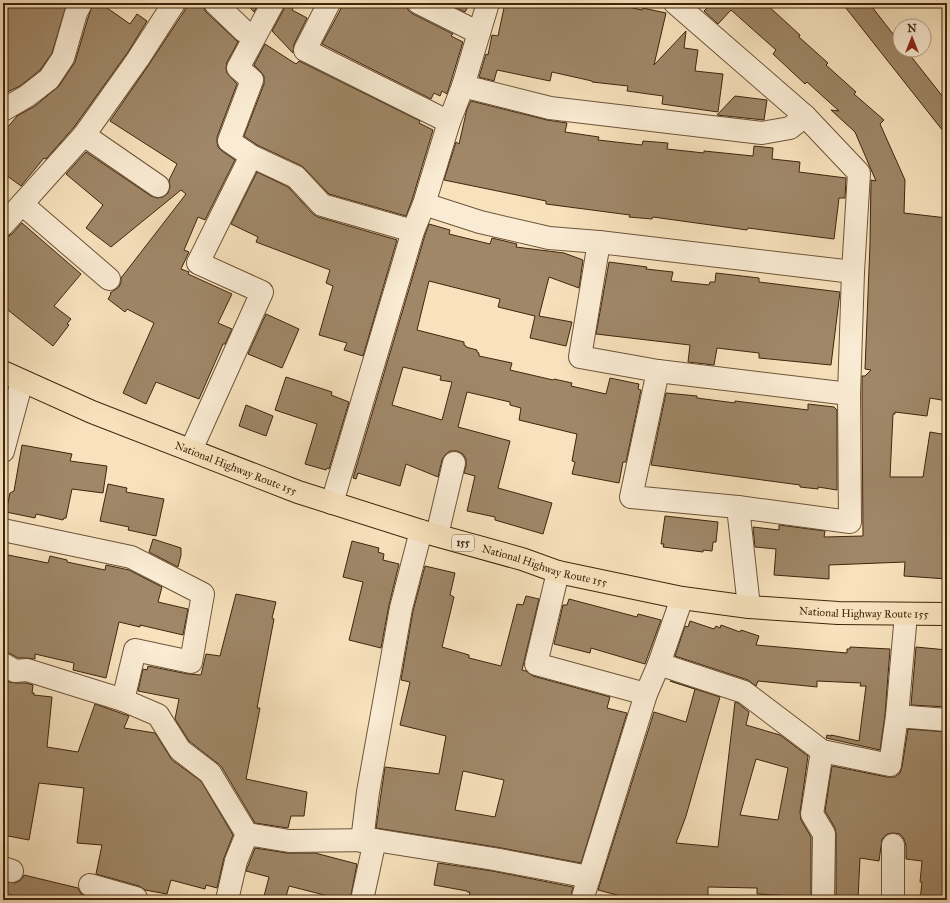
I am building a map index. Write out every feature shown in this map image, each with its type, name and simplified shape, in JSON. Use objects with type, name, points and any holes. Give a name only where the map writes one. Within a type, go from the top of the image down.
[{"type":"highway","name":"National Highway Route 155","points":[[12,377],[92,412],[298,492],[429,534],[522,559],[558,572],[682,598],[749,608],[838,613],[947,614]]},
{"type":"street","points":[[3,110],[27,96],[49,79],[63,58],[76,13],[81,3]]},
{"type":"street","points":[[3,225],[84,135],[138,59],[174,3]]},
{"type":"street","points":[[215,3],[244,31]]},
{"type":"street","points":[[273,3],[238,68],[252,80],[229,141],[251,156],[296,178],[322,205],[413,231]]},
{"type":"street","points":[[328,3],[305,50],[449,122]]},
{"type":"street","points":[[420,3],[479,33]]},
{"type":"street","points":[[332,503],[413,231],[424,204],[449,122],[463,86],[488,3]]},
{"type":"street","points":[[658,371],[632,497],[738,507],[850,522],[849,394],[860,173],[805,116],[675,3]]},
{"type":"street","points":[[463,86],[550,108],[762,133],[790,128],[805,116]]},
{"type":"street","points":[[84,135],[158,186]]},
{"type":"street","points":[[191,450],[262,292],[198,263],[251,156]]},
{"type":"street","points":[[22,204],[109,279]]},
{"type":"street","points":[[424,204],[480,222],[549,238],[599,242],[854,272]]},
{"type":"street","points":[[599,242],[580,357],[658,371],[849,394]]},
{"type":"street","points":[[3,451],[12,377]]},
{"type":"street","points":[[362,900],[368,841],[368,792],[401,608],[454,463]]},
{"type":"street","points":[[738,507],[749,608]]},
{"type":"street","points":[[3,530],[131,557],[203,594],[191,662],[135,650],[123,700]]},
{"type":"street","points":[[558,572],[536,664],[646,694]]},
{"type":"street","points":[[582,900],[646,694],[659,664],[682,598]]},
{"type":"street","points":[[659,664],[744,692],[822,751],[890,765],[897,716],[906,614]]},
{"type":"street","points":[[3,664],[15,671],[27,670],[123,700],[158,715],[180,750],[210,773],[247,834],[289,841],[368,841],[494,859],[589,877]]},
{"type":"street","points":[[897,716],[947,720]]},
{"type":"street","points":[[822,751],[812,814],[824,834],[823,900]]},
{"type":"street","points":[[227,900],[236,861],[247,834]]},
{"type":"street","points":[[893,845],[893,900]]},
{"type":"street","points":[[90,885],[138,899]]},
{"type":"building","points":[[3,3],[67,3],[52,53],[40,70],[20,86],[3,94]]},
{"type":"building","points":[[93,3],[100,3],[130,24],[137,14],[147,21],[128,52],[74,127],[46,159],[44,158],[21,186],[3,173],[3,133],[17,116],[35,106],[59,86],[75,62]]},
{"type":"building","points":[[186,3],[203,3],[203,7],[206,12],[238,42],[227,62],[226,68],[227,73],[237,84],[217,137],[218,147],[235,160],[205,220],[198,217],[184,250],[189,252],[181,269],[189,272],[188,274],[232,294],[218,323],[232,329],[225,344],[223,344],[199,399],[156,382],[146,404],[123,393],[154,323],[127,309],[125,312],[108,299],[111,294],[110,293],[119,287],[121,278],[186,194],[181,190],[111,247],[86,228],[103,205],[66,174],[86,152],[151,196],[157,198],[163,197],[168,193],[170,187],[169,180],[177,164],[110,121],[185,10]]},
{"type":"building","points":[[246,3],[259,3],[254,12]]},
{"type":"building","points":[[285,3],[295,3],[292,10],[307,18],[294,44],[293,53],[272,31],[284,9]]},
{"type":"building","points":[[344,3],[407,3],[408,10],[413,14],[453,34],[451,36],[463,42],[447,94],[442,91],[440,96],[434,93],[431,99],[322,44]]},
{"type":"building","points":[[447,3],[470,3],[465,12]]},
{"type":"building","points":[[505,3],[610,3],[642,10],[643,8],[666,13],[654,65],[686,31],[684,48],[698,50],[695,71],[723,74],[718,112],[662,104],[663,96],[627,91],[628,86],[592,82],[552,72],[550,81],[497,70],[494,81],[479,77],[486,54],[488,55],[492,35],[498,36]]},
{"type":"building","points":[[712,3],[765,3],[800,35],[799,37],[828,63],[826,65],[856,92],[854,94],[884,120],[880,124],[905,180],[904,213],[947,218],[947,401],[930,398],[927,416],[895,412],[895,414],[893,414],[890,477],[923,477],[930,432],[947,435],[947,579],[904,576],[905,562],[829,565],[829,579],[774,575],[776,549],[755,547],[753,527],[779,530],[779,525],[825,531],[824,537],[863,536],[862,376],[865,376],[871,370],[865,369],[871,180],[876,181],[855,132],[831,110],[839,111],[807,82],[805,84],[773,54],[776,50],[731,10],[718,24],[704,11]]},
{"type":"building","points":[[842,3],[869,3],[892,33],[892,58],[912,58],[947,102],[947,136]]},
{"type":"building","points":[[265,44],[296,64],[299,61],[420,121],[419,123],[433,130],[406,216],[329,194],[302,166],[257,145],[244,136],[264,84],[264,76],[254,65]]},
{"type":"building","points":[[735,96],[767,100],[764,120],[717,115]]},
{"type":"building","points":[[471,101],[547,120],[567,123],[565,132],[599,137],[598,140],[642,145],[643,141],[668,143],[667,149],[753,156],[754,146],[773,148],[772,159],[800,162],[799,172],[846,178],[845,198],[839,198],[834,239],[748,228],[747,230],[653,217],[652,219],[629,217],[630,215],[546,204],[546,201],[444,180],[456,142],[459,144],[467,109]]},
{"type":"building","points":[[257,172],[288,187],[313,214],[318,217],[397,240],[363,356],[344,350],[347,343],[319,335],[333,286],[326,283],[330,270],[256,242],[258,237],[231,224]]},
{"type":"building","points":[[22,223],[81,274],[54,306],[71,319],[67,324],[69,325],[53,346],[3,306],[3,237],[7,237],[12,234]]},
{"type":"building","points":[[429,224],[450,230],[449,234],[490,244],[492,238],[517,244],[516,247],[564,253],[583,260],[579,288],[549,277],[539,316],[572,322],[566,346],[530,338],[535,316],[498,307],[500,299],[429,281],[417,330],[464,342],[466,347],[477,350],[479,356],[512,363],[510,370],[572,383],[571,386],[606,394],[610,378],[639,384],[638,389],[641,390],[626,462],[623,462],[619,483],[572,474],[575,462],[572,461],[577,434],[519,420],[521,408],[510,405],[510,402],[467,392],[458,427],[510,441],[498,488],[552,503],[543,534],[495,520],[495,517],[467,511],[475,476],[464,473],[466,459],[463,454],[457,451],[450,451],[445,455],[442,460],[438,477],[406,464],[400,486],[358,473],[356,479],[353,478]],"holes":[[[403,367],[441,376],[440,380],[452,382],[442,420],[392,405]]]},
{"type":"building","points":[[609,262],[647,267],[646,269],[673,272],[671,281],[709,285],[710,282],[715,282],[716,273],[759,278],[759,282],[840,292],[831,365],[759,358],[759,353],[717,348],[714,365],[688,362],[690,345],[596,334]]},
{"type":"building","points":[[266,314],[299,329],[282,368],[248,354]]},
{"type":"building","points":[[286,377],[332,392],[331,395],[349,402],[329,469],[327,468],[326,470],[305,464],[317,424],[275,410]]},
{"type":"building","points":[[666,393],[697,396],[697,398],[735,403],[735,401],[808,410],[808,404],[834,407],[837,410],[837,490],[818,487],[818,489],[800,487],[800,485],[651,465]]},
{"type":"building","points":[[246,405],[273,416],[266,436],[239,426]]},
{"type":"building","points":[[22,445],[72,454],[70,461],[107,466],[103,493],[72,489],[66,518],[63,520],[36,514],[35,518],[6,512],[10,493],[14,491]]},
{"type":"building","points":[[108,484],[127,488],[126,492],[164,499],[156,536],[128,530],[129,527],[100,521]]},
{"type":"building","points":[[665,516],[718,522],[716,542],[713,542],[712,551],[703,550],[703,552],[663,547],[664,544],[661,544]]},
{"type":"building","points":[[153,539],[181,548],[178,567],[149,552]]},
{"type":"building","points":[[352,541],[379,548],[378,552],[384,554],[383,560],[399,564],[381,648],[349,640],[363,582],[343,577]]},
{"type":"building","points":[[3,554],[48,563],[50,556],[67,560],[67,562],[105,570],[106,565],[129,570],[162,587],[158,602],[188,609],[183,635],[140,625],[140,627],[119,622],[106,678],[73,670],[74,663],[35,654],[35,659],[18,658],[9,653],[3,652]]},
{"type":"building","points":[[425,566],[455,573],[450,595],[454,597],[442,647],[469,655],[469,658],[501,666],[517,604],[523,605],[526,596],[539,599],[522,670],[533,676],[610,697],[607,708],[627,713],[581,863],[496,847],[376,828],[385,767],[439,774],[446,736],[400,725],[410,682],[401,680],[413,611]],"holes":[[[463,771],[504,780],[495,817],[455,810]]]},
{"type":"building","points":[[236,594],[276,602],[257,708],[260,708],[246,779],[307,792],[304,816],[291,816],[288,828],[255,823],[221,766],[189,741],[175,719],[179,699],[138,691],[143,669],[147,670],[148,666],[201,675],[206,654],[220,656]]},
{"type":"building","points":[[569,599],[637,617],[638,614],[661,620],[645,664],[591,648],[590,653],[554,644],[563,605],[567,605]]},
{"type":"building","points":[[690,621],[714,629],[716,626],[720,628],[721,625],[740,632],[741,630],[759,636],[756,645],[847,653],[847,649],[850,649],[850,647],[890,649],[885,715],[880,750],[826,738],[827,735],[831,735],[859,741],[866,686],[860,686],[861,683],[817,681],[817,687],[758,681],[756,686],[748,680],[675,656],[685,626],[688,627]]},
{"type":"building","points":[[916,647],[947,650],[947,707],[911,705]]},
{"type":"building","points":[[3,678],[9,682],[33,685],[32,693],[34,693],[34,695],[52,697],[47,747],[78,752],[95,704],[129,716],[124,728],[155,733],[172,760],[201,781],[233,835],[224,858],[217,888],[206,885],[205,889],[171,880],[167,894],[145,890],[139,886],[96,874],[102,845],[77,843],[84,788],[39,783],[29,840],[3,835]]},
{"type":"building","points":[[695,689],[720,697],[686,816],[676,843],[718,847],[735,702],[749,712],[746,725],[780,735],[808,756],[800,812],[801,820],[811,837],[811,897],[757,894],[757,888],[708,887],[708,899],[636,900],[598,890],[654,712],[686,722]],"holes":[[[756,759],[788,768],[778,820],[740,815]]]},
{"type":"building","points":[[908,729],[947,732],[947,857],[943,900],[920,900],[922,861],[906,859],[906,845],[904,839],[900,834],[893,833],[887,834],[882,839],[879,861],[860,858],[858,899],[845,898],[845,900],[836,900],[836,834],[835,828],[825,811],[832,766],[887,777],[895,777],[900,773],[902,767]]},
{"type":"building","points":[[255,848],[287,853],[315,853],[357,864],[350,900],[344,900],[289,886],[285,900],[263,900],[269,877],[246,871]]},
{"type":"building","points":[[438,863],[492,871],[573,887],[570,900],[468,900],[470,892],[434,885]]},
{"type":"building","points":[[24,875],[78,888],[81,894],[97,900],[16,900],[17,896],[3,894],[3,881],[15,883],[21,880]]}]
